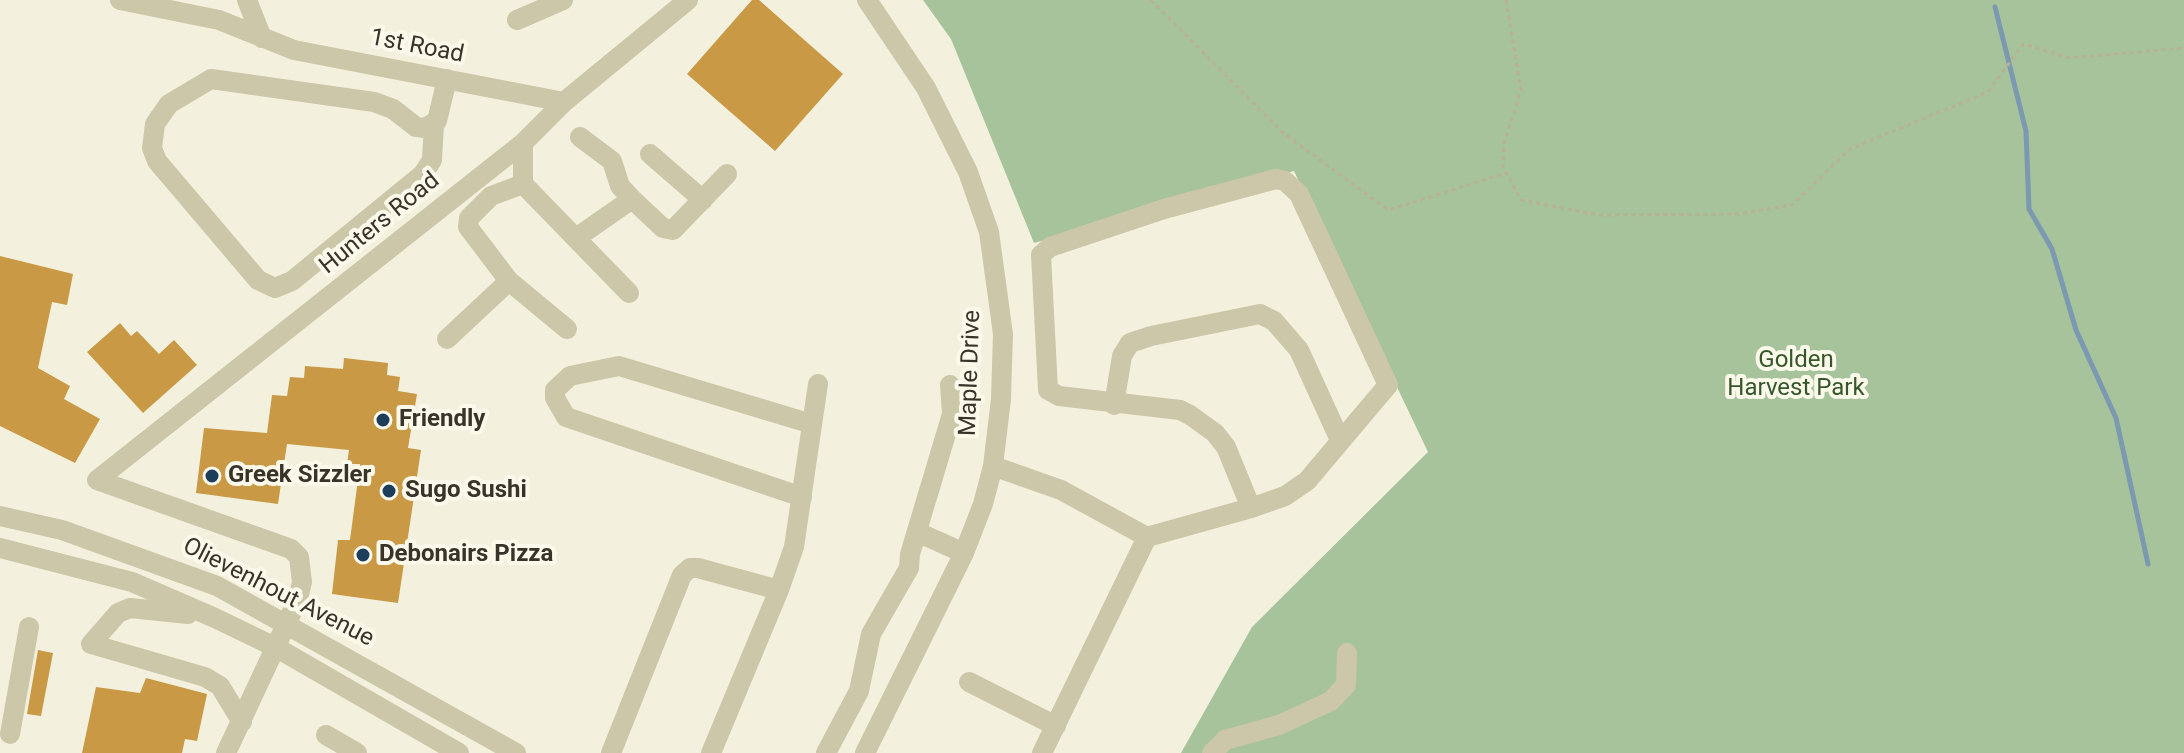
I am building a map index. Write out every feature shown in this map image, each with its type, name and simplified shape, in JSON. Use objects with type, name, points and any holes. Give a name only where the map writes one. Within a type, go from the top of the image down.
[{"type":"street","name":"1st Road","points":[[120,0],[219,20],[294,50],[564,102]]},
{"type":"street","points":[[247,0],[262,38]]},
{"type":"street","points":[[517,20],[563,0]]},
{"type":"street","name":"Hunters Road","points":[[288,622],[302,582],[302,565],[291,549],[97,480],[523,143],[564,102],[688,0]]},
{"type":"street","name":"Maple Drive","points":[[865,753],[964,553],[993,466],[1001,399],[1003,334],[989,232],[949,128],[892,33],[867,0]]},
{"type":"street","points":[[434,125],[416,127],[393,109],[374,102],[211,79],[169,104],[155,124],[152,148],[166,173],[258,280],[275,288],[292,281],[429,168],[434,125],[447,79]]},
{"type":"street","points":[[580,137],[612,161],[620,186],[667,230],[673,230],[727,174]]},
{"type":"street","points":[[523,143],[523,184],[629,293]]},
{"type":"street","points":[[650,154],[703,200]]},
{"type":"street","points":[[993,466],[1061,490],[1147,537],[1251,508],[1285,496],[1307,481],[1384,391],[1387,378],[1299,194],[1285,181],[1276,179],[1164,209],[1045,250],[1041,262],[1048,390],[1054,395],[1114,405],[1180,410],[1199,420],[1226,447],[1251,508]]},
{"type":"street","points":[[523,184],[491,196],[473,213],[468,223],[509,281],[567,329]]},
{"type":"street","points":[[576,238],[632,199]]},
{"type":"street","points":[[447,339],[509,281]]},
{"type":"street","points":[[1114,405],[1122,356],[1130,343],[1260,314],[1274,321],[1299,350],[1340,440]]},
{"type":"street","points":[[802,497],[566,417],[555,398],[555,390],[570,376],[619,366],[812,424]]},
{"type":"street","points":[[711,753],[794,547],[818,384]]},
{"type":"street","points":[[826,753],[859,691],[871,634],[890,598],[904,583],[952,414],[950,385]]},
{"type":"street","name":"Olievenhout Avenue","points":[[0,516],[62,530],[156,561],[217,586],[288,622],[516,753]]},
{"type":"street","points":[[917,532],[964,553]]},
{"type":"street","points":[[1042,753],[1147,537]]},
{"type":"street","name":"Olievenhout Avenue","points":[[0,548],[132,582],[215,618],[277,648],[459,753]]},
{"type":"street","points":[[611,753],[682,575],[690,568],[698,568],[779,590]]},
{"type":"street","points":[[215,618],[130,608],[118,613],[91,644],[205,677],[220,686],[242,722]]},
{"type":"street","points":[[226,753],[288,622]]},
{"type":"street","points":[[10,734],[29,627]]},
{"type":"street","points":[[1212,753],[1225,740],[1279,725],[1331,701],[1346,685],[1347,653]]},
{"type":"street","points":[[969,682],[1056,726]]},
{"type":"street","points":[[326,735],[357,753]]},
{"type":"path","points":[[1151,0],[1282,132],[1388,210],[1506,173]]},
{"type":"path","points":[[1506,0],[1521,90],[1504,143],[1506,173],[1521,200],[1599,215],[1738,214],[1792,205],[1850,149],[1988,92],[2023,44],[2070,58],[2184,48]]},
{"type":"green space","name":"Golden Harvest Park","points":[[923,0],[2184,0],[2184,753],[1181,753],[1252,627],[1428,452],[1294,171],[1034,243],[951,39]]},
{"type":"building","points":[[752,0],[759,0],[843,74],[775,151],[687,74]]},
{"type":"building","points":[[0,256],[73,274],[67,305],[52,302],[38,368],[70,386],[64,399],[100,419],[75,463],[0,426]]},
{"type":"building","points":[[120,323],[131,336],[137,331],[159,354],[174,340],[197,365],[143,413],[87,352]]},
{"type":"building","points":[[344,358],[388,363],[387,375],[400,377],[398,391],[417,394],[408,448],[421,450],[398,603],[332,594],[338,540],[350,540],[360,464],[347,464],[349,450],[287,444],[278,504],[196,493],[204,428],[267,433],[272,395],[287,396],[290,377],[304,378],[305,366],[343,369]]},
{"type":"building","points":[[38,650],[53,653],[41,716],[27,714]]},
{"type":"building","points":[[146,678],[207,694],[197,741],[185,739],[182,753],[82,753],[96,687],[140,693]]},
{"type":"waterway","points":[[1995,7],[2026,131],[2029,209],[2052,249],[2076,330],[2116,418],[2148,564]]},
{"type":"place","name":"Friendly","points":[[383,420]]},
{"type":"place","name":"Greek Sizzler","points":[[212,476]]},
{"type":"place","name":"Sugo Sushi","points":[[389,491]]},
{"type":"place","name":"Debonairs Pizza","points":[[363,555]]}]
